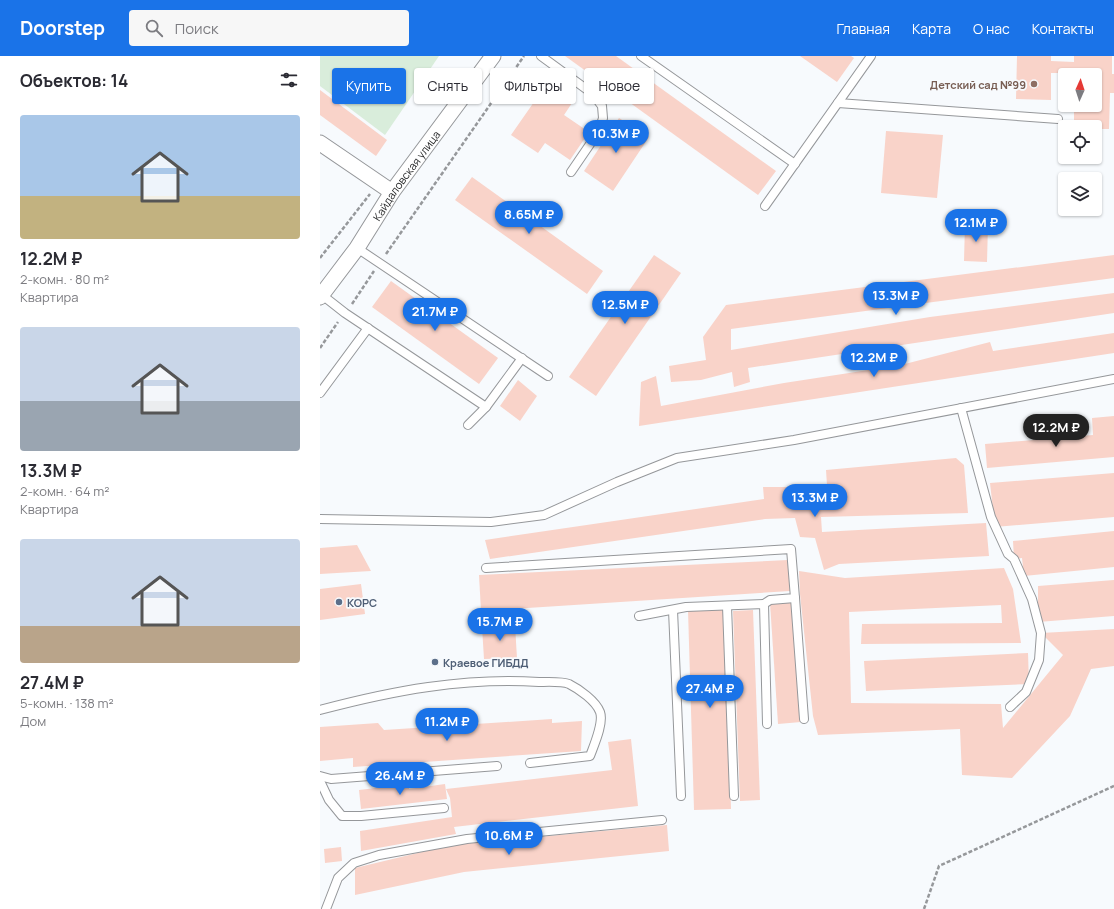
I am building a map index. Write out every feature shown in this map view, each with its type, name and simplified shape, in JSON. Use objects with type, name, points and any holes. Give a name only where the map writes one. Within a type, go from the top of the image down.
[{"type":"street","name":"Кайдаловская улица","points":[[321,296],[357,248],[392,192],[493,56]]},
{"type":"street","points":[[320,143],[392,192]]},
{"type":"lane","points":[[541,56],[593,94],[602,106],[603,118],[599,131],[571,172]]},
{"type":"lane","points":[[641,56],[795,164]]},
{"type":"lane","points":[[765,206],[871,56]]},
{"type":"lane","points":[[838,103],[1058,119]]},
{"type":"lane","points":[[357,248],[548,376]]},
{"type":"lane","points":[[321,296],[486,407]]},
{"type":"lane","points":[[320,393],[368,328]]},
{"type":"lane","points":[[468,425],[486,407],[522,358]]},
{"type":"lane","points":[[320,519],[491,522],[544,515],[617,482],[677,458],[794,440],[1114,379]]},
{"type":"lane","points":[[960,408],[991,517],[1008,554],[1014,559],[1032,598],[1041,633],[1040,660],[1026,692],[1010,707]]},
{"type":"lane","points":[[486,568],[791,549],[796,598],[804,719]]},
{"type":"lane","points":[[639,616],[686,607],[764,604],[770,600],[796,598]]},
{"type":"lane","points":[[764,604],[768,724]]},
{"type":"lane","points":[[727,606],[734,796]]},
{"type":"lane","points":[[673,610],[681,796]]},
{"type":"lane","points":[[320,710],[411,690],[458,683],[520,681],[568,684],[592,700],[600,713],[600,728],[590,756],[530,763]]},
{"type":"lane","points":[[320,776],[331,779],[497,766]]},
{"type":"lane","points":[[320,781],[329,800],[342,816],[361,816],[444,808]]},
{"type":"lane","points":[[326,909],[338,878],[354,863],[379,855],[467,839],[662,820]]},
{"type":"path","points":[[320,348],[524,56]]},
{"type":"path","points":[[924,909],[939,866],[1114,786]]},
{"type":"green space","points":[[320,56],[439,56],[431,68],[414,68],[414,93],[385,135],[344,104],[406,104],[406,68],[332,68],[332,95],[320,86]]},
{"type":"building","points":[[565,56],[616,56],[633,68],[584,68],[584,70]]},
{"type":"building","points":[[800,56],[851,56],[854,58],[837,82]]},
{"type":"building","name":"Детский сад №99","points":[[1017,56],[1051,56],[1051,61],[1074,62],[1074,56],[1112,56],[1114,93],[1110,93],[1109,129],[1102,129],[1102,120],[1074,120],[1074,112],[1102,112],[1102,68],[1058,68],[1058,73],[1051,73],[1051,100],[1016,99]]},
{"type":"building","points":[[654,83],[776,171],[758,195],[632,104],[654,104]]},
{"type":"building","points":[[320,90],[332,99],[332,104],[339,104],[387,140],[376,156],[320,115]]},
{"type":"building","points":[[533,104],[571,104],[564,115],[589,132],[570,160],[545,143],[538,153],[511,135]]},
{"type":"building","points":[[619,118],[649,137],[613,191],[584,171]]},
{"type":"building","points":[[886,131],[943,135],[937,198],[881,193]]},
{"type":"building","points":[[472,177],[603,271],[587,294],[455,200]]},
{"type":"building","points":[[965,224],[988,225],[987,262],[964,261]]},
{"type":"building","points":[[654,255],[681,273],[596,396],[569,377]]},
{"type":"building","points":[[1114,255],[1114,278],[731,329],[731,350],[930,317],[1114,293],[1114,313],[748,368],[750,382],[734,387],[732,372],[701,380],[671,382],[669,366],[706,360],[703,337],[726,305]]},
{"type":"building","points":[[391,281],[498,358],[479,384],[372,307]]},
{"type":"building","points":[[1114,333],[1114,353],[639,426],[641,382],[656,376],[661,406],[784,383],[901,365],[990,342],[993,351]]},
{"type":"building","points":[[518,380],[537,396],[520,421],[500,406]]},
{"type":"building","points":[[1114,416],[1114,457],[987,468],[985,444],[1093,435],[1092,418]]},
{"type":"building","points":[[956,458],[964,465],[968,513],[821,517],[822,532],[986,523],[989,556],[839,564],[824,570],[815,538],[800,537],[795,518],[765,519],[490,559],[485,540],[764,499],[763,487],[793,487],[793,501],[828,501],[826,470]]},
{"type":"building","points":[[1114,473],[1114,517],[995,527],[990,483]]},
{"type":"building","points":[[1114,531],[1114,567],[1024,576],[1022,558],[1014,559],[1013,541]]},
{"type":"building","points":[[357,545],[371,571],[320,574],[320,548]]},
{"type":"building","points":[[788,560],[790,591],[481,611],[479,575]]},
{"type":"building","points":[[1004,568],[1013,589],[1021,643],[861,644],[862,624],[1002,623],[1001,605],[849,612],[851,703],[1001,704],[1003,728],[1063,655],[1041,633],[1114,629],[1114,666],[1091,669],[1070,716],[1012,778],[962,775],[960,729],[818,735],[813,716],[800,594],[799,571],[845,578]]},
{"type":"building","points":[[1114,580],[1114,616],[1038,622],[1038,586]]},
{"type":"building","points":[[361,584],[365,614],[320,620],[320,589]]},
{"type":"building","points":[[793,602],[801,722],[778,724],[770,603]]},
{"type":"building","points":[[725,608],[731,809],[694,810],[688,610]]},
{"type":"building","points":[[753,610],[760,800],[740,801],[733,611]]},
{"type":"building","points":[[515,625],[517,658],[484,659],[482,627]]},
{"type":"building","points":[[1028,653],[1029,684],[866,691],[864,661]]},
{"type":"building","points":[[552,719],[552,723],[582,721],[581,751],[353,767],[353,758],[320,761],[320,727],[378,723],[384,730]]},
{"type":"building","points":[[631,739],[638,806],[454,827],[456,834],[361,851],[360,831],[452,817],[450,798],[446,789],[612,770],[608,742]]},
{"type":"building","points":[[409,784],[409,789],[445,784],[447,799],[361,809],[359,790]]},
{"type":"building","points":[[667,825],[669,851],[464,872],[355,895],[355,868],[451,845]]},
{"type":"building","points":[[341,847],[342,861],[325,863],[324,849]]},
{"type":"place","name":"Детский сад №99","points":[[1034,84]]},
{"type":"place","name":"КОРС","points":[[339,602]]},
{"type":"place","name":"Краевое ГИБДД","points":[[435,662]]}]
